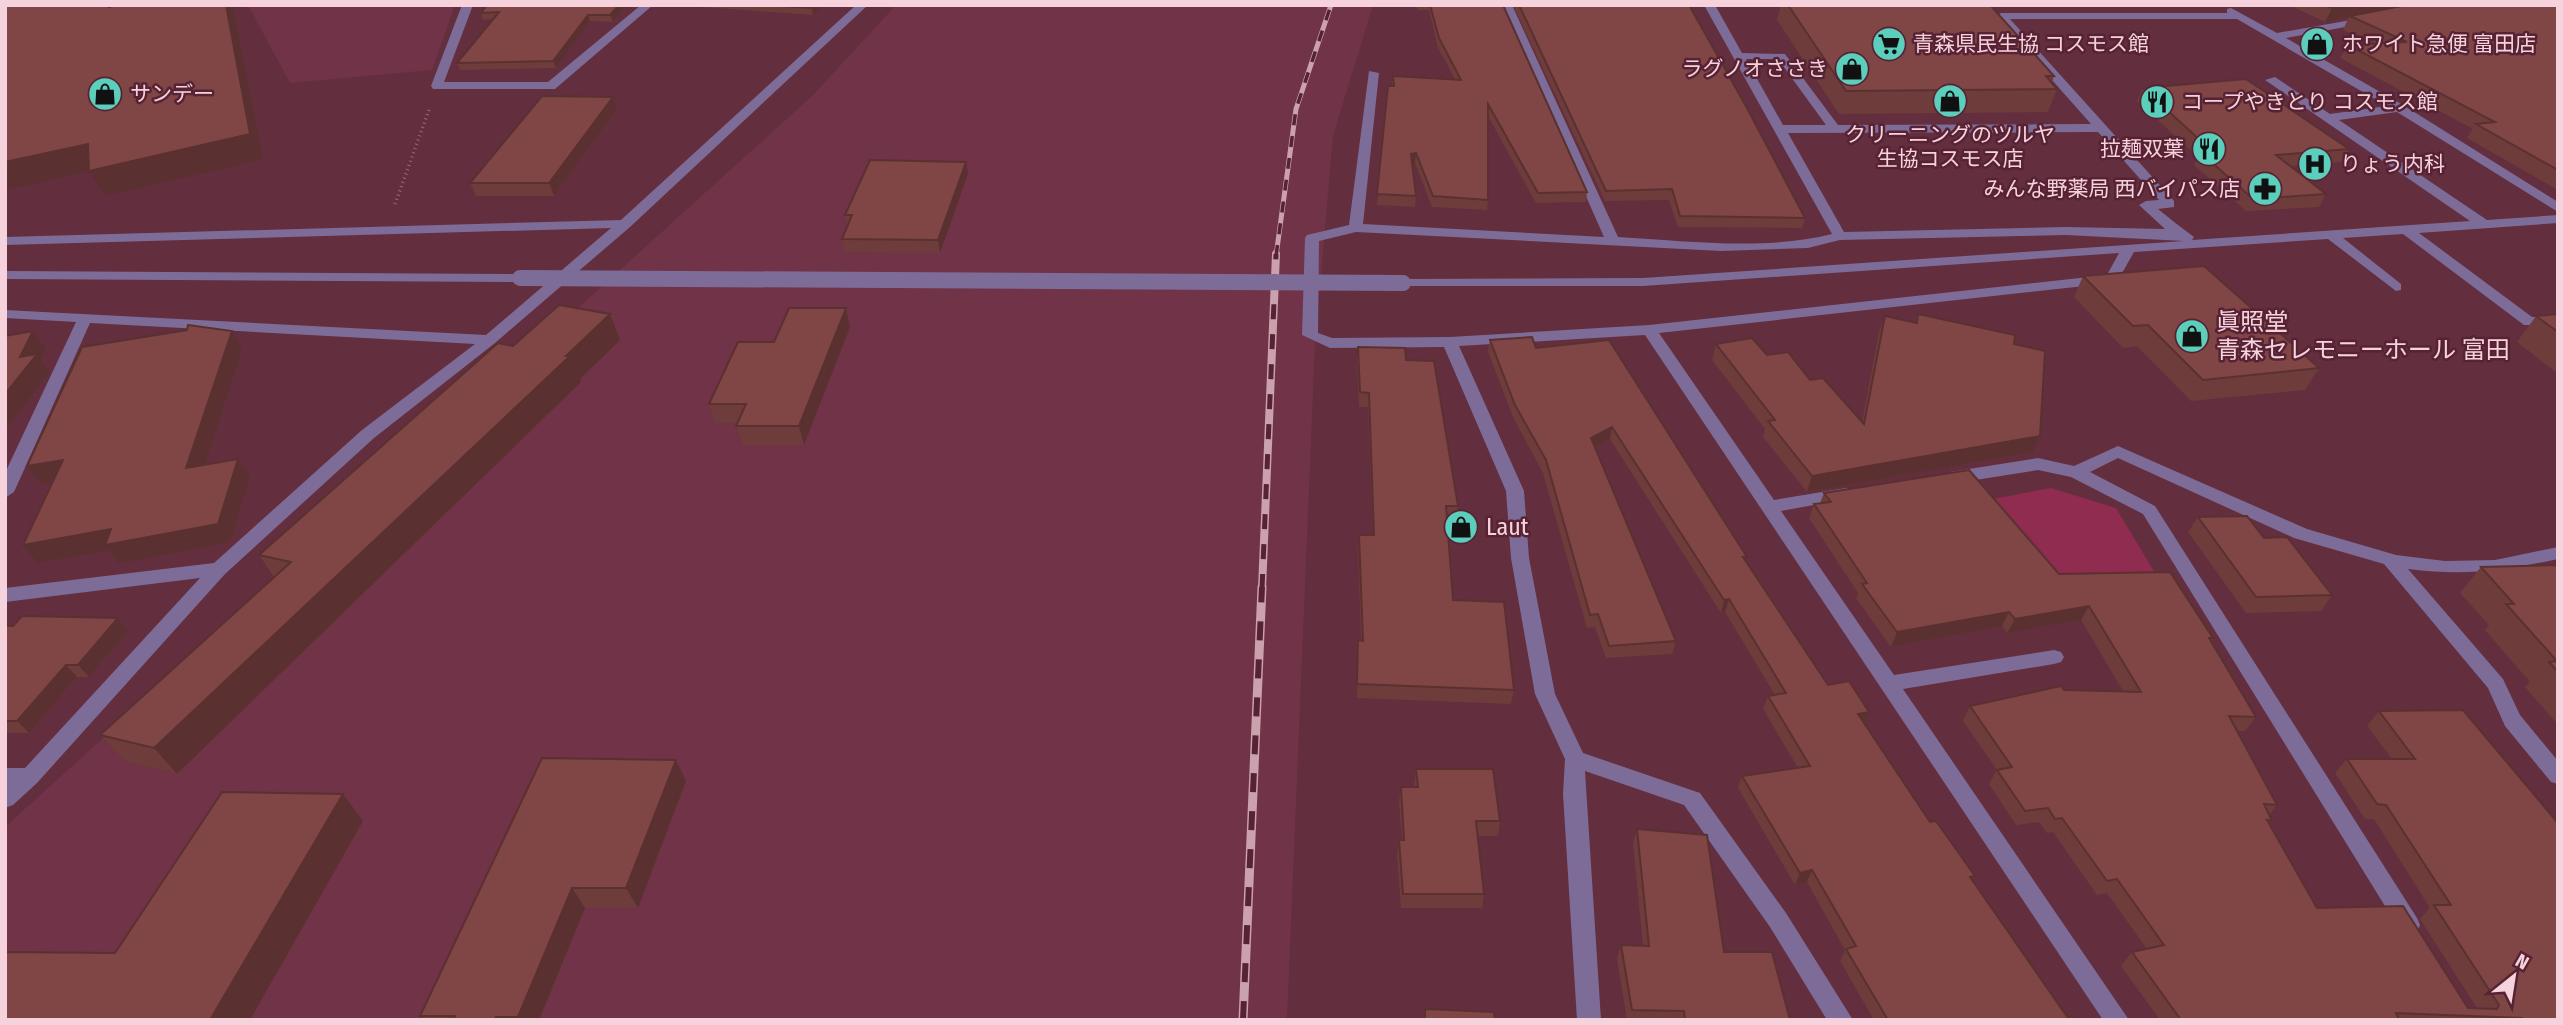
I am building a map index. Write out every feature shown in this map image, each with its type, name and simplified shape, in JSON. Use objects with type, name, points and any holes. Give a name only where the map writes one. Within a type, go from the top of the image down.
[{"type":"street","points":[[468,5],[437,86],[551,86],[648,5]]},
{"type":"street","points":[[5,799],[30,777],[219,569],[368,434],[490,340],[625,224],[863,5]]},
{"type":"street","points":[[1506,5],[1614,243]]},
{"type":"street","points":[[1709,5],[1840,236]]},
{"type":"street","points":[[2184,5],[2198,16]]},
{"type":"street","points":[[2222,5],[2399,108],[2558,208]]},
{"type":"street","points":[[2178,234],[2146,205],[2169,204],[2001,16],[2240,16]]},
{"type":"street","points":[[2275,37],[2383,17]]},
{"type":"street","points":[[1738,57],[1781,56],[1834,128]]},
{"type":"street","points":[[1356,228],[1373,73]]},
{"type":"street","points":[[2271,80],[2484,224]]},
{"type":"street","points":[[2328,118],[2399,108]]},
{"type":"street","points":[[1779,129],[2103,128]]},
{"type":"street","points":[[5,275],[1643,282],[2558,219]]},
{"type":"street","points":[[5,241],[625,224]]},
{"type":"street","points":[[2129,249],[2112,279],[1649,330],[1450,342],[1330,343],[1310,335],[1312,238],[1356,228],[1721,247],[1808,244],[1840,236],[2066,231],[2178,234],[2200,242]]},
{"type":"street","points":[[2405,229],[2529,322],[2558,320]]},
{"type":"street","points":[[2330,234],[2396,287]]},
{"type":"street","points":[[5,314],[490,340]]},
{"type":"street","points":[[5,492],[85,318]]},
{"type":"street","points":[[1649,330],[2118,1020]]},
{"type":"street","points":[[1450,342],[1515,491],[1520,558],[1545,694],[1575,759],[1574,794],[1589,1020]]},
{"type":"street","points":[[5,449],[26,447]]},
{"type":"street","points":[[2076,472],[2118,451],[2341,549],[2391,561],[2441,566],[2496,566],[2558,553]]},
{"type":"street","points":[[1930,481],[2038,464],[2076,472],[2149,510],[2418,939]]},
{"type":"street","points":[[1769,507],[1863,492]]},
{"type":"street","points":[[2391,561],[2496,684],[2512,720],[2558,776]]},
{"type":"street","points":[[5,595],[219,569]]},
{"type":"street","points":[[1888,684],[2054,657]]},
{"type":"street","points":[[1575,759],[1692,799],[1778,920],[1841,1020]]},
{"type":"street","points":[[5,777],[30,777]]},
{"type":"path","points":[[386,231],[437,86]]},
{"type":"shaded area","points":[[248,5],[455,5],[432,70],[290,83]]},
{"type":"shaded area","points":[[896,5],[1373,5],[1333,136],[1315,344],[1287,1020],[5,1020],[5,827],[813,95]]},
{"type":"shaded area","points":[[2051,488],[2116,508],[2158,578],[2050,580],[1988,500]]},
{"type":"building","points":[[5,5],[226,5],[250,134],[89,171],[88,144],[5,162]]},
{"type":"building","points":[[487,5],[619,5],[610,15],[588,15],[553,61],[457,63],[499,12],[481,13]]},
{"type":"building","points":[[766,5],[815,5],[812,8]]},
{"type":"building","points":[[1430,5],[1503,5],[1587,192],[1538,193],[1488,104],[1488,200],[1433,196],[1416,153],[1411,154],[1416,196],[1377,194],[1388,86],[1394,86],[1393,76],[1461,80],[1439,38]]},
{"type":"building","points":[[1519,5],[1689,5],[1805,218],[1680,216],[1672,189],[1606,191]]},
{"type":"building","points":[[1788,5],[1990,5],[2054,76],[2046,76],[2057,89],[1846,91]]},
{"type":"building","points":[[2325,5],[2349,5],[2332,8]]},
{"type":"building","points":[[2407,5],[2558,5],[2558,170],[2476,124],[2495,122],[2348,45],[2407,42],[2350,16]]},
{"type":"building","points":[[2246,79],[2349,149],[2276,155],[2326,194],[2253,199],[2200,152],[2213,152],[2143,88]]},
{"type":"building","points":[[542,96],[613,97],[549,183],[470,183]]},
{"type":"building","points":[[870,160],[966,162],[938,240],[842,239],[852,215],[845,215]]},
{"type":"building","points":[[2204,266],[2319,368],[2203,380],[2148,325],[2133,326],[2083,276]]},
{"type":"building","points":[[559,305],[610,314],[566,356],[570,356],[154,748],[100,735],[291,562],[259,555],[498,343],[513,346]]},
{"type":"building","points":[[789,308],[846,308],[799,426],[736,426],[746,404],[709,404],[738,342],[774,342]]},
{"type":"building","points":[[1918,314],[2015,335],[2014,344],[2045,351],[2040,436],[1812,476],[1768,421],[1775,420],[1716,344],[1752,338],[1767,355],[1788,352],[1810,380],[1823,378],[1864,424],[1885,316],[1917,323]]},
{"type":"building","points":[[2558,314],[2558,332],[2536,316]]},
{"type":"building","points":[[188,325],[232,331],[186,468],[238,459],[218,524],[105,545],[111,529],[23,545],[63,460],[27,466],[82,347],[187,330]]},
{"type":"building","points":[[33,331],[20,357],[37,354],[5,394],[5,336]]},
{"type":"building","points":[[1532,337],[1536,348],[1609,340],[1747,557],[1743,557],[1828,685],[1849,681],[1869,712],[1858,714],[1930,822],[1936,821],[1975,876],[1970,877],[2068,1018],[2072,1016],[2074,1020],[1888,1020],[1846,949],[1856,946],[1812,870],[1800,873],[1742,776],[1810,766],[1768,696],[1786,693],[1729,599],[1724,600],[1612,427],[1591,438],[1676,641],[1609,646],[1598,614],[1590,615],[1546,460],[1515,405],[1490,340]]},
{"type":"building","points":[[1358,347],[1405,348],[1406,360],[1434,361],[1458,506],[1446,506],[1453,600],[1504,602],[1514,690],[1357,684],[1358,640],[1363,641],[1359,535],[1374,535],[1369,393],[1360,392]]},
{"type":"building","points":[[1969,470],[2059,574],[2170,572],[2213,638],[2209,638],[2256,717],[2229,716],[2277,805],[2264,804],[2272,821],[2267,820],[2317,908],[2403,906],[2468,1008],[2497,1009],[2499,1005],[2434,905],[2451,905],[2386,805],[2377,804],[2347,759],[2415,759],[2379,711],[2463,710],[2558,823],[2558,1020],[2396,1013],[2399,1020],[2181,1020],[2132,952],[2164,945],[2117,879],[2107,881],[2062,818],[2055,819],[2048,808],[2025,811],[1997,770],[2012,767],[1970,706],[2061,686],[2064,690],[2141,692],[2089,606],[2015,619],[2009,612],[1897,632],[1862,584],[1867,583],[1814,504],[1831,502],[1824,493]]},
{"type":"building","points":[[2247,516],[2264,538],[2287,537],[2332,595],[2256,597],[2198,517]]},
{"type":"building","points":[[2558,565],[2558,672],[2549,662],[2557,661],[2506,604],[2514,604],[2481,567]]},
{"type":"building","points":[[22,616],[118,618],[78,665],[66,665],[17,721],[5,721],[5,626],[13,626]]},
{"type":"building","points":[[542,758],[676,760],[626,888],[572,888],[518,1017],[453,1020],[455,1016],[420,1016]]},
{"type":"building","points":[[1416,769],[1493,769],[1500,821],[1476,821],[1484,894],[1403,894],[1399,840],[1404,840],[1401,787],[1418,787]]},
{"type":"building","points":[[222,792],[343,794],[210,1020],[5,1020],[5,952],[115,953]]},
{"type":"building","points":[[1637,829],[1707,835],[1724,952],[1772,952],[1790,1020],[1685,1020],[1684,1011],[1632,1010],[1621,945],[1649,946]]},
{"type":"building","points":[[1425,1009],[1494,1012],[1495,1020],[1425,1020]]},
{"type":"railway","points":[[1276,256],[1296,109],[1331,5]]},
{"type":"railway","points":[[1262,589],[1276,254]]},
{"type":"railway","points":[[1243,1020],[1262,587]]},
{"type":"place","name":"青森県民生協 コスモス館","points":[[1889,44]]},
{"type":"place","name":"ホワイト急便 富田店","points":[[2317,44]]},
{"type":"place","name":"ラグノオささき","points":[[1852,69]]},
{"type":"place","name":"サンデー","points":[[105,94]]},
{"type":"place","name":"クリーニングのツルヤ 生協コスモス店","points":[[1950,101]]},
{"type":"place","name":"コープやきとり コスモス館","points":[[2157,102]]},
{"type":"place","name":"拉麺双葉","points":[[2209,149]]},
{"type":"place","name":"りょう内科","points":[[2315,164]]},
{"type":"place","name":"みんな野薬局 西バイパス店","points":[[2265,189]]},
{"type":"place","name":"眞照堂 青森セレモニーホール 富田","points":[[2192,336]]},
{"type":"place","name":"Laut","points":[[1461,527]]}]
